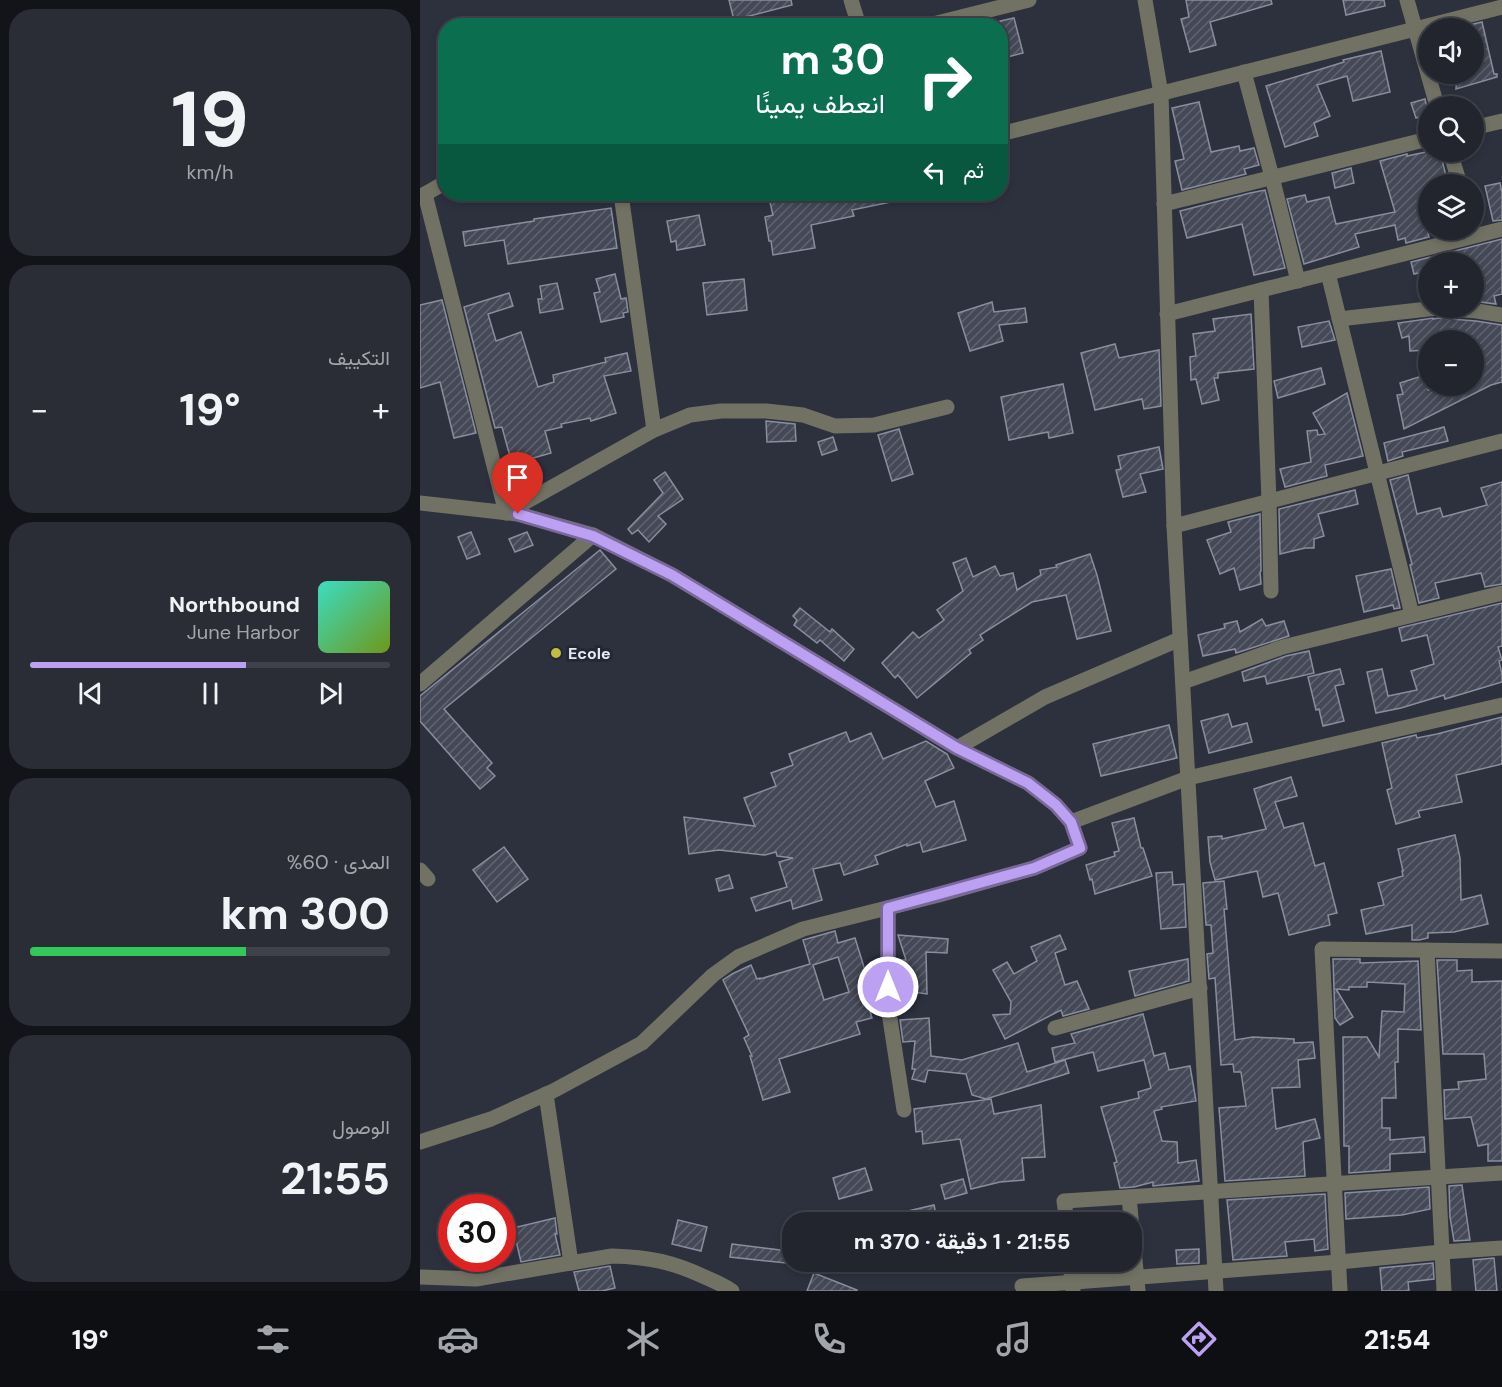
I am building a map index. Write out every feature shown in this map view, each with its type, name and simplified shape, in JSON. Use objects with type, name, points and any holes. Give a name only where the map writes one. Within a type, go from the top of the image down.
[{"type":"street","points":[[851,0],[857,18]]},
{"type":"street","points":[[957,18],[1029,0]]},
{"type":"street","points":[[1145,0],[1161,94],[1174,526],[1216,1291]]},
{"type":"street","points":[[1407,0],[1434,96]]},
{"type":"street","points":[[1008,132],[1502,7]]},
{"type":"street","points":[[1244,72],[1298,281]]},
{"type":"street","points":[[1484,125],[1502,121]]},
{"type":"street","points":[[1164,204],[1418,141]]},
{"type":"street","points":[[438,187],[423,196],[506,513]]},
{"type":"street","points":[[622,201],[654,430]]},
{"type":"street","points":[[1484,232],[1502,229]]},
{"type":"street","points":[[1167,314],[1448,240]]},
{"type":"street","points":[[1328,273],[1412,615]]},
{"type":"street","points":[[1261,290],[1271,591]]},
{"type":"street","points":[[1339,318],[1437,308],[1477,310],[1502,315]]},
{"type":"street","points":[[506,513],[654,430],[690,415],[721,411],[766,411],[803,415],[835,426],[874,425],[947,407]]},
{"type":"street","points":[[1174,526],[1502,441]]},
{"type":"street","points":[[420,503],[518,514],[593,536],[672,575],[957,748],[1028,783],[1056,805],[1071,822],[1080,848],[1034,868],[803,929],[738,957],[713,975],[642,1043],[546,1094],[491,1119],[420,1142]]},
{"type":"street","points":[[420,684],[593,536]]},
{"type":"street","points":[[1183,682],[1283,646],[1502,593]]},
{"type":"street","points":[[957,748],[1045,697],[1180,639]]},
{"type":"street","points":[[1071,822],[1188,778],[1502,705]]},
{"type":"street","points":[[888,908],[888,1006],[904,1110]]},
{"type":"street","points":[[1340,1291],[1322,949],[1502,951]]},
{"type":"street","points":[[1427,950],[1444,1291]]},
{"type":"street","points":[[1055,1029],[1200,988]]},
{"type":"street","points":[[546,1094],[571,1263]]},
{"type":"street","points":[[1066,1212],[1065,1201],[1502,1173]]},
{"type":"street","points":[[1129,1197],[1137,1284]]},
{"type":"street","points":[[1022,1286],[1073,1287],[1137,1284],[1215,1271],[1502,1248]]},
{"type":"street","points":[[420,1277],[476,1279],[612,1256],[635,1256],[683,1266],[732,1291]]},
{"type":"street","points":[[1071,1272],[1073,1287]]},
{"type":"building","points":[[729,0],[791,0],[792,5],[734,18]]},
{"type":"building","points":[[1186,0],[1271,0],[1272,4],[1210,22],[1216,45],[1190,52],[1181,19],[1189,17]]},
{"type":"building","points":[[1343,0],[1384,0],[1385,6],[1346,15]]},
{"type":"building","points":[[1014,18],[1023,53],[1008,57],[1008,19]]},
{"type":"building","points":[[1484,31],[1494,74],[1497,74],[1497,77],[1484,81]]},
{"type":"building","points":[[1381,51],[1390,92],[1353,101],[1347,76],[1317,85],[1330,116],[1314,123],[1318,136],[1285,147],[1266,86],[1344,62],[1343,60]]},
{"type":"building","points":[[1456,84],[1473,84],[1456,89]]},
{"type":"building","points":[[1418,101],[1418,117],[1416,118],[1411,103]]},
{"type":"building","points":[[1199,102],[1211,152],[1239,146],[1240,151],[1254,148],[1259,165],[1244,169],[1246,174],[1182,190],[1175,161],[1184,159],[1172,108]]},
{"type":"building","points":[[1407,154],[1407,156],[1418,154],[1418,162],[1442,162],[1446,174],[1418,174],[1418,240],[1406,243],[1405,238],[1398,240],[1395,225],[1355,234],[1359,247],[1304,264],[1287,199],[1305,195],[1307,202],[1329,197],[1336,224],[1395,212],[1380,161]]},
{"type":"building","points":[[1351,168],[1354,183],[1335,188],[1332,173]]},
{"type":"building","points":[[1500,183],[1502,220],[1493,221],[1485,186]]},
{"type":"building","points":[[1265,190],[1285,268],[1254,275],[1242,224],[1187,238],[1180,211]]},
{"type":"building","points":[[770,201],[896,201],[852,210],[854,216],[811,225],[815,248],[773,255],[765,217],[773,215]]},
{"type":"building","points":[[611,208],[617,248],[508,264],[504,240],[465,246],[463,232]]},
{"type":"building","points":[[699,215],[705,245],[677,250],[676,241],[671,242],[667,221]]},
{"type":"building","points":[[1502,239],[1502,294],[1494,296],[1496,304],[1484,302],[1484,252],[1451,252]]},
{"type":"building","points":[[1418,260],[1418,273],[1414,274],[1411,262]]},
{"type":"building","points":[[615,274],[621,299],[626,298],[628,312],[623,313],[624,317],[601,322],[594,293],[600,292],[596,279]]},
{"type":"building","points":[[744,279],[747,310],[707,315],[703,283]]},
{"type":"building","points":[[557,283],[563,309],[540,313],[538,299],[542,299],[540,286]]},
{"type":"building","points":[[509,293],[513,306],[488,314],[496,341],[521,332],[538,387],[554,382],[553,375],[606,362],[605,358],[627,353],[631,371],[604,376],[616,413],[591,421],[590,418],[561,424],[562,427],[545,431],[551,453],[512,464],[502,427],[495,428],[464,307]]},
{"type":"building","points":[[442,300],[476,433],[454,438],[440,382],[420,388],[420,305]]},
{"type":"building","points":[[992,302],[994,312],[1025,308],[1027,322],[999,325],[1003,341],[970,351],[958,313]]},
{"type":"building","points":[[1251,314],[1254,369],[1218,373],[1218,378],[1214,378],[1219,400],[1202,404],[1196,379],[1191,380],[1190,357],[1196,356],[1193,334],[1215,331],[1213,319]]},
{"type":"building","points":[[1439,318],[1502,325],[1502,382],[1484,389],[1484,330],[1418,330],[1418,351],[1410,351],[1409,336],[1402,338],[1398,323]]},
{"type":"building","points":[[1329,321],[1335,340],[1302,347],[1298,327]]},
{"type":"building","points":[[1115,344],[1119,358],[1159,350],[1161,406],[1144,409],[1142,399],[1095,410],[1081,353]]},
{"type":"building","points":[[1321,368],[1325,384],[1278,398],[1274,381]]},
{"type":"building","points":[[1418,377],[1418,396],[1469,396],[1404,429],[1397,395],[1403,394],[1400,383]]},
{"type":"building","points":[[1063,384],[1073,433],[1049,438],[1048,432],[1009,440],[1001,397]]},
{"type":"building","points":[[1347,393],[1363,456],[1325,465],[1327,476],[1285,487],[1280,469],[1311,462],[1307,431],[1317,430],[1318,435],[1325,434],[1313,413]]},
{"type":"building","points":[[766,421],[795,424],[796,441],[767,442]]},
{"type":"building","points":[[1444,427],[1448,441],[1402,452],[1403,456],[1388,461],[1384,443]]},
{"type":"building","points":[[899,429],[913,474],[892,481],[878,435]]},
{"type":"building","points":[[833,437],[837,450],[822,455],[818,442]]},
{"type":"building","points":[[1159,447],[1163,469],[1140,474],[1146,492],[1123,497],[1116,470],[1121,469],[1118,456]]},
{"type":"building","points":[[665,472],[683,499],[658,516],[666,524],[649,542],[638,530],[632,534],[628,529],[663,493],[654,480]]},
{"type":"building","points":[[1408,475],[1417,514],[1440,508],[1443,517],[1487,505],[1481,488],[1502,482],[1502,584],[1485,587],[1481,573],[1435,583],[1439,598],[1419,603],[1410,565],[1412,564],[1390,480]]},
{"type":"building","points":[[1355,490],[1358,504],[1318,514],[1324,536],[1314,539],[1314,548],[1280,554],[1279,509]]},
{"type":"building","points":[[1260,514],[1261,584],[1240,590],[1234,568],[1220,574],[1207,540],[1231,532],[1228,522]]},
{"type":"building","points":[[471,532],[480,554],[467,559],[458,537]]},
{"type":"building","points":[[527,532],[533,545],[515,552],[509,539]]},
{"type":"building","points":[[600,550],[616,569],[444,709],[492,763],[487,768],[495,776],[480,789],[420,721],[420,696]]},
{"type":"building","points":[[1090,554],[1111,631],[1077,639],[1066,595],[1032,602],[980,635],[983,640],[969,650],[971,653],[917,698],[898,675],[895,678],[882,663],[913,632],[919,638],[944,620],[937,610],[963,591],[953,563],[966,558],[973,577],[995,566],[1000,576],[1013,573],[1017,590],[1041,575],[1040,570],[1057,567],[1056,565]]},
{"type":"building","points":[[1391,569],[1400,608],[1394,609],[1393,605],[1364,612],[1356,576]]},
{"type":"building","points":[[1502,603],[1502,646],[1498,647],[1502,660],[1499,661],[1502,682],[1445,699],[1444,695],[1376,713],[1367,672],[1382,669],[1388,696],[1417,690],[1411,671],[1434,664],[1427,635],[1402,641],[1399,628]]},
{"type":"building","points":[[800,608],[830,632],[832,629],[854,649],[844,661],[820,640],[817,643],[794,625],[797,620],[793,616]]},
{"type":"building","points":[[1262,619],[1266,626],[1284,621],[1289,636],[1236,653],[1235,649],[1203,656],[1198,635],[1225,628],[1224,624],[1237,621],[1240,632]]},
{"type":"building","points":[[1309,651],[1314,673],[1267,684],[1265,676],[1244,681],[1242,672],[1286,656]]},
{"type":"building","points":[[1340,669],[1344,684],[1335,686],[1344,721],[1323,726],[1319,709],[1316,710],[1308,677]]},
{"type":"building","points":[[1228,714],[1232,727],[1247,723],[1252,742],[1209,753],[1201,721]]},
{"type":"building","points":[[1502,717],[1502,764],[1456,775],[1462,802],[1418,811],[1420,817],[1396,824],[1387,790],[1392,788],[1382,743],[1416,735],[1417,738],[1437,734]]},
{"type":"building","points":[[1169,725],[1177,758],[1101,776],[1093,744]]},
{"type":"building","points":[[846,732],[850,742],[871,733],[883,759],[926,741],[947,754],[954,768],[925,781],[936,807],[954,801],[966,840],[923,852],[920,842],[907,846],[907,844],[875,856],[878,864],[844,875],[840,863],[813,869],[822,900],[793,909],[791,900],[756,911],[751,898],[787,887],[779,862],[793,858],[777,856],[776,852],[765,855],[719,850],[689,854],[684,817],[755,826],[744,798],[776,786],[771,773],[793,765],[789,754]]},
{"type":"building","points":[[1291,777],[1297,796],[1275,802],[1284,828],[1303,823],[1315,866],[1324,863],[1337,913],[1328,915],[1330,925],[1289,935],[1278,893],[1263,897],[1257,871],[1215,880],[1210,862],[1208,837],[1222,836],[1222,839],[1266,829],[1254,789]]},
{"type":"building","points":[[1134,818],[1141,848],[1143,848],[1152,876],[1095,894],[1086,865],[1115,856],[1114,852],[1119,851],[1112,823]]},
{"type":"building","points":[[1455,835],[1460,858],[1461,900],[1481,895],[1488,924],[1454,932],[1428,933],[1428,938],[1419,940],[1412,940],[1412,925],[1366,934],[1361,910],[1384,905],[1378,883],[1403,876],[1398,849]]},
{"type":"building","points":[[504,847],[528,879],[497,902],[473,870]]},
{"type":"building","points":[[1172,872],[1173,885],[1184,884],[1186,927],[1161,929],[1156,873]]},
{"type":"building","points":[[729,875],[733,888],[719,891],[716,879]]},
{"type":"building","points":[[1224,881],[1227,909],[1224,909],[1235,1040],[1253,1037],[1294,1039],[1294,1043],[1313,1042],[1315,1058],[1298,1060],[1300,1087],[1272,1088],[1276,1129],[1315,1119],[1320,1138],[1303,1142],[1305,1176],[1225,1181],[1219,1108],[1246,1106],[1241,1072],[1234,1072],[1233,1064],[1221,1065],[1215,978],[1209,979],[1207,954],[1213,953],[1211,925],[1206,925],[1203,883]]},
{"type":"building","points":[[835,931],[838,943],[855,938],[876,1006],[869,1008],[872,1018],[856,1022],[860,1034],[779,1059],[790,1092],[763,1100],[750,1056],[752,1056],[744,1038],[749,1035],[723,980],[751,965],[757,979],[760,979],[810,964],[803,940]],"holes":[[[838,957],[849,992],[824,1000],[813,965]]]},
{"type":"building","points":[[898,935],[948,939],[947,953],[926,952],[927,994],[898,990],[898,960],[906,960]]},
{"type":"building","points":[[1060,935],[1066,949],[1055,953],[1065,985],[1077,981],[1089,1009],[1063,1016],[1061,1010],[1005,1039],[993,1015],[1010,1014],[1011,1002],[993,970],[1007,962],[1014,974],[1037,961],[1031,947]]},
{"type":"building","points":[[1188,959],[1189,981],[1135,996],[1129,971]]},
{"type":"building","points":[[1333,959],[1360,959],[1360,963],[1418,961],[1421,1030],[1398,1029],[1398,1062],[1395,1062],[1396,1098],[1382,1098],[1382,1128],[1390,1128],[1390,1140],[1424,1137],[1425,1152],[1390,1154],[1390,1170],[1349,1173],[1349,1146],[1344,1146],[1343,1037],[1367,1037],[1379,1057],[1382,1011],[1404,1012],[1405,984],[1367,982],[1367,987],[1349,987],[1349,990],[1336,989],[1353,1017],[1340,1025],[1335,1018]]},
{"type":"building","points":[[1437,960],[1457,960],[1457,971],[1472,970],[1472,982],[1502,981],[1502,1161],[1488,1161],[1488,1144],[1478,1146],[1471,1117],[1445,1119],[1444,1090],[1459,1089],[1458,1082],[1486,1079],[1484,1054],[1443,1054]]},
{"type":"building","points":[[1143,1014],[1154,1056],[1165,1053],[1169,1070],[1190,1066],[1196,1101],[1161,1107],[1162,1109],[1154,1111],[1162,1141],[1177,1142],[1178,1163],[1196,1160],[1199,1181],[1153,1186],[1153,1182],[1120,1188],[1114,1163],[1117,1162],[1101,1107],[1139,1098],[1138,1092],[1151,1088],[1144,1060],[1098,1071],[1093,1052],[1055,1062],[1052,1048],[1075,1043],[1071,1034]]},
{"type":"building","points":[[929,1018],[931,1056],[962,1060],[1018,1043],[1027,1072],[1065,1060],[1069,1073],[986,1099],[972,1095],[966,1074],[928,1070],[925,1082],[912,1079],[915,1069],[912,1069],[915,1041],[903,1042],[900,1020]]},
{"type":"building","points":[[991,1099],[994,1114],[1041,1105],[1045,1157],[1022,1158],[1024,1180],[1000,1182],[971,1189],[960,1139],[923,1144],[922,1131],[916,1132],[914,1109]]},
{"type":"building","points":[[865,1168],[872,1190],[839,1199],[833,1178]]},
{"type":"building","points":[[963,1179],[967,1193],[945,1199],[941,1185]]},
{"type":"building","points":[[1462,1185],[1470,1240],[1454,1241],[1450,1217],[1449,1186]]},
{"type":"building","points":[[1429,1187],[1430,1209],[1402,1215],[1346,1219],[1345,1193]]},
{"type":"building","points":[[1325,1194],[1328,1249],[1315,1251],[1314,1239],[1285,1242],[1287,1256],[1233,1260],[1227,1200]]},
{"type":"building","points":[[934,1205],[936,1212],[904,1212]]},
{"type":"building","points":[[555,1218],[557,1234],[555,1234],[560,1255],[521,1262],[516,1241],[516,1227]]},
{"type":"building","points":[[678,1220],[707,1227],[701,1251],[672,1244]]},
{"type":"building","points":[[732,1244],[782,1250],[782,1263],[730,1257]]},
{"type":"building","points":[[1199,1249],[1199,1263],[1177,1264],[1176,1250]]},
{"type":"building","points":[[1494,1258],[1497,1291],[1476,1291],[1473,1260]]},
{"type":"building","points":[[1433,1263],[1434,1279],[1408,1282],[1409,1291],[1382,1291],[1380,1268]]},
{"type":"building","points":[[610,1266],[615,1288],[602,1291],[579,1291],[574,1272]]},
{"type":"building","points":[[814,1273],[857,1290],[857,1291],[807,1291]]},
{"type":"place","name":"Ecole","points":[[556,653]]},
{"type":"route","points":[[518,514],[593,536],[672,575],[957,748],[1028,783],[1056,805],[1071,822],[1080,848],[1034,868],[888,908],[888,987]]}]
